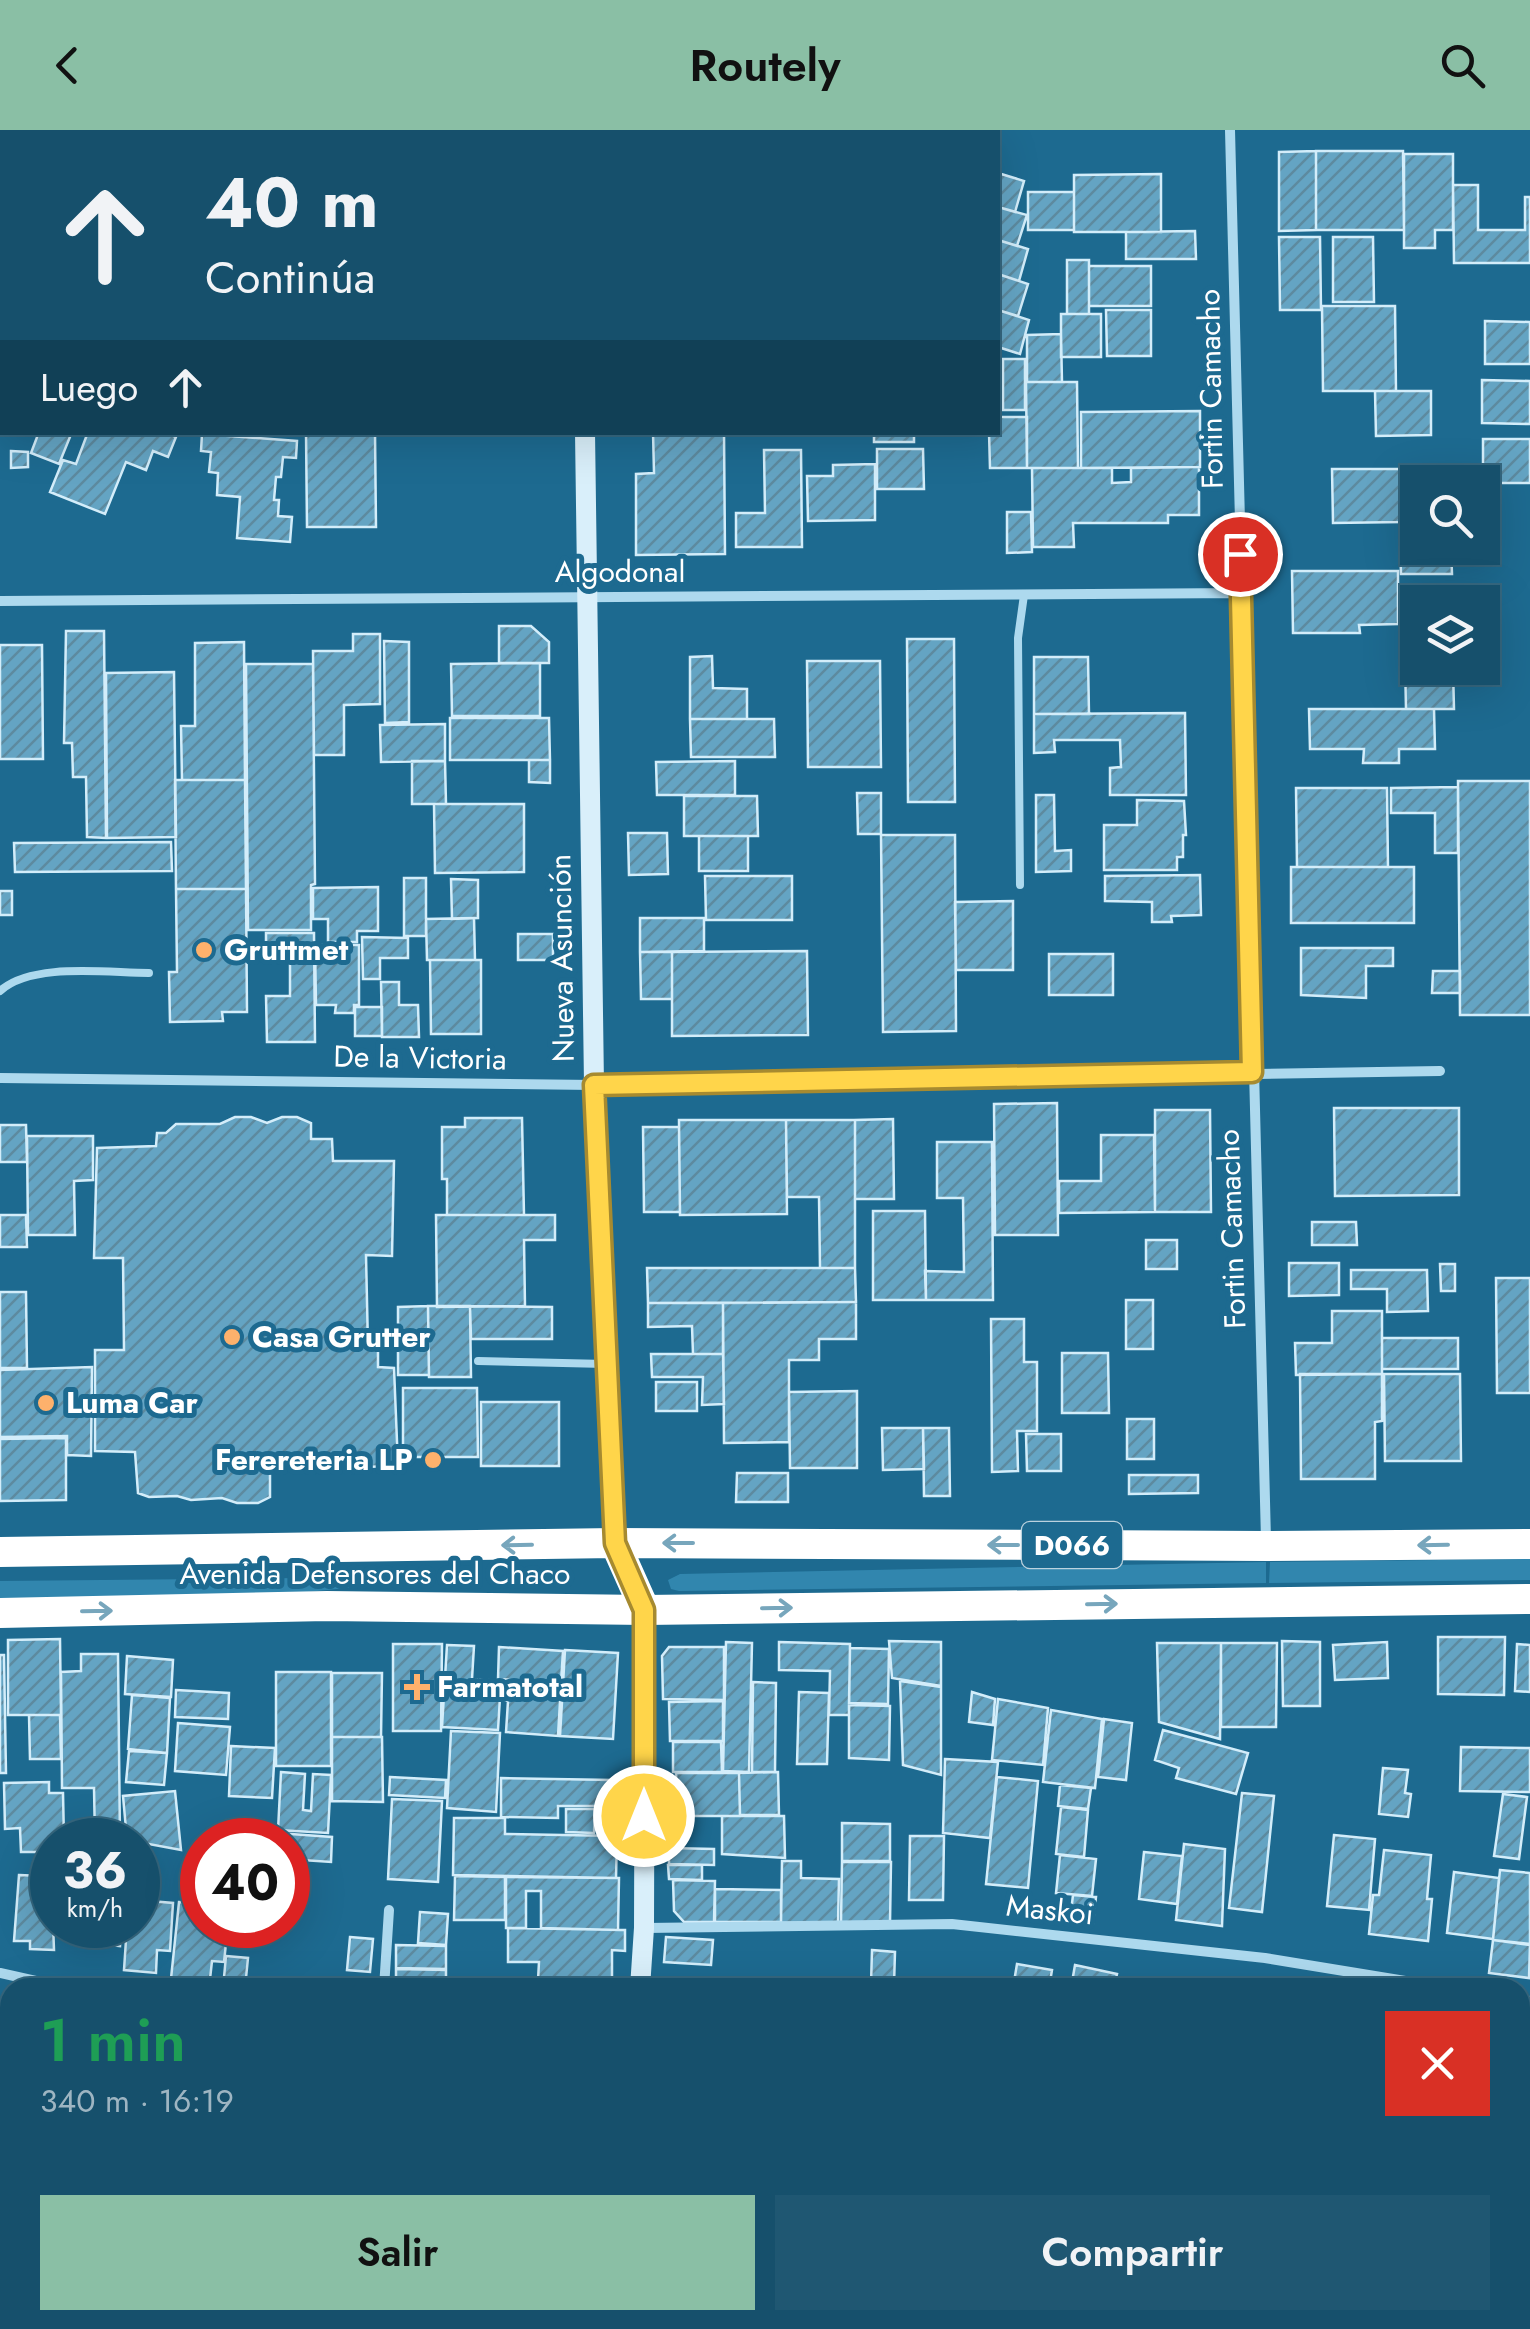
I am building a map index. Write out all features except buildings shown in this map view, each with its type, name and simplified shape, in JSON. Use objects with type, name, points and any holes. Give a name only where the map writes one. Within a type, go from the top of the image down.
[{"type":"highway","name":"Avenida Defensores del Chaco","points":[[0,1552],[615,1543],[1530,1544]]},
{"type":"highway","points":[[615,1543],[640,1599]]},
{"type":"highway","name":"Avenida Defensores del Chaco","points":[[0,1613],[640,1599],[1530,1600]]},
{"type":"street","name":"Fortin Camacho","points":[[1230,130],[1266,1546]]},
{"type":"street","name":"Nueva Asunción","points":[[585,435],[594,1085],[615,1543]]},
{"type":"street","name":"Algodonal","points":[[0,600],[1240,593]]},
{"type":"street","name":"De la Victoria","points":[[0,1078],[594,1085],[1440,1071]]},
{"type":"street","points":[[640,1599],[644,1928],[641,1978]]},
{"type":"street","points":[[385,1978],[389,1910]]},
{"type":"street","name":"Maskoi","points":[[644,1928],[952,1924],[1265,1958],[1387,1978]]},
{"type":"lane","points":[[1020,885],[1018,638],[1024,595]]},
{"type":"lane","points":[[0,991],[35,973],[149,973]]},
{"type":"lane","points":[[478,1361],[606,1364]]},
{"type":"shaded area","points":[[1530,1559],[1530,1580],[1269,1583],[1270,1562]]},
{"type":"shaded area","points":[[1266,1562],[1266,1583],[679,1591],[671,1589],[668,1580],[680,1574]]},
{"type":"shaded area","points":[[393,1577],[398,1580],[396,1583],[278,1595],[0,1599],[0,1581]]},
{"type":"place","name":"Gruttmet","points":[[204,950]]},
{"type":"place","name":"Casa Grutter","points":[[232,1337]]},
{"type":"place","name":"Luma Car","points":[[46,1403]]},
{"type":"place","name":"Ferereteria LP","points":[[433,1460]]},
{"type":"place","name":"Farmatotal","points":[[417,1687]]},
{"type":"route","points":[[644,1816],[644,1610],[615,1543],[594,1085],[1252,1072],[1240,554]]}]
